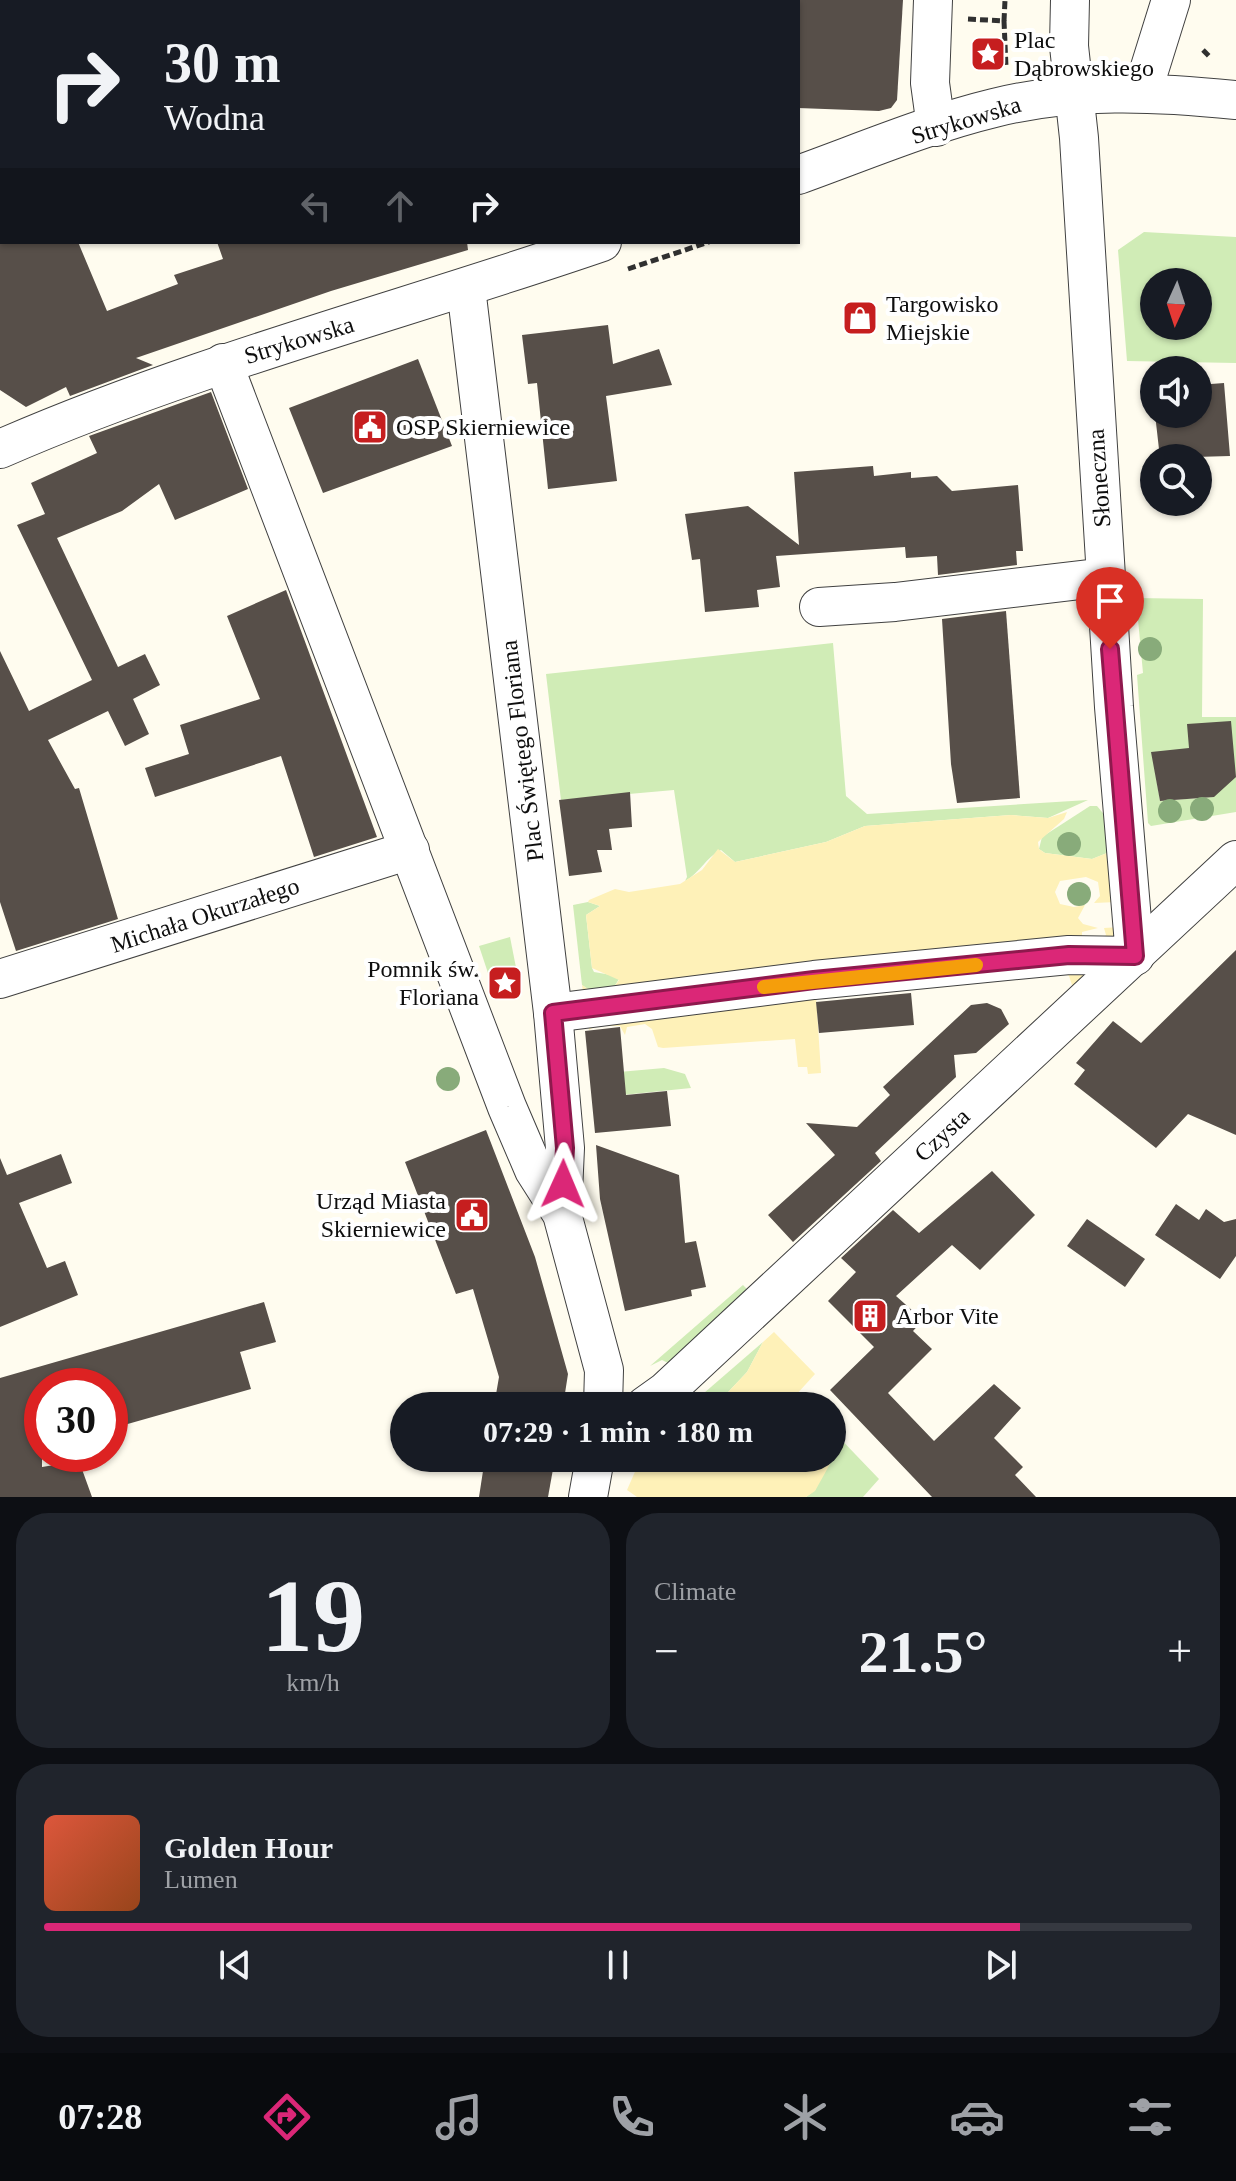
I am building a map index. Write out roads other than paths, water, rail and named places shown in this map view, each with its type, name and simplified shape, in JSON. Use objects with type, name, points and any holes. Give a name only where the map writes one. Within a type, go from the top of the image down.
[{"type":"street","points":[[933,0],[930,83],[936,127]]},
{"type":"street","name":"Słoneczna","points":[[1070,0],[1069,46],[1135,956]]},
{"type":"street","points":[[1142,93],[1171,0]]},
{"type":"street","name":"Strykowska","points":[[800,174],[992,108],[1073,96],[1142,93],[1236,100]]},
{"type":"street","name":"Strykowska","points":[[0,449],[60,423],[223,363],[596,244]]},
{"type":"street","name":"Plac Świętego Floriana","points":[[466,288],[553,1013],[565,1148],[562,1214]]},
{"type":"street","name":"Plac Świętego Floriana","points":[[223,363],[507,1107],[534,1170],[562,1214],[604,1370],[603,1392]]},
{"type":"street","points":[[819,607],[895,602],[1106,577]]},
{"type":"street","name":"Michała Okurzałego","points":[[0,979],[410,850]]},
{"type":"street","name":"Czysta","points":[[665,1392],[1236,860]]},
{"type":"street","points":[[553,1013],[814,980],[1069,955],[1135,956]]},
{"type":"street","points":[[588,1497],[592,1472]]},
{"type":"place","name":"Plac Dąbrowskiego","points":[[988,54]]},
{"type":"place","name":"Targowisko Miejskie","points":[[860,318]]},
{"type":"place","name":"OSP Skierniewice","points":[[370,427]]},
{"type":"place","name":"Pomnik św. Floriana","points":[[505,983]]},
{"type":"place","name":"Urząd Miasta Skierniewice","points":[[472,1215]]},
{"type":"place","name":"Arbor Vite","points":[[870,1316]]}]
